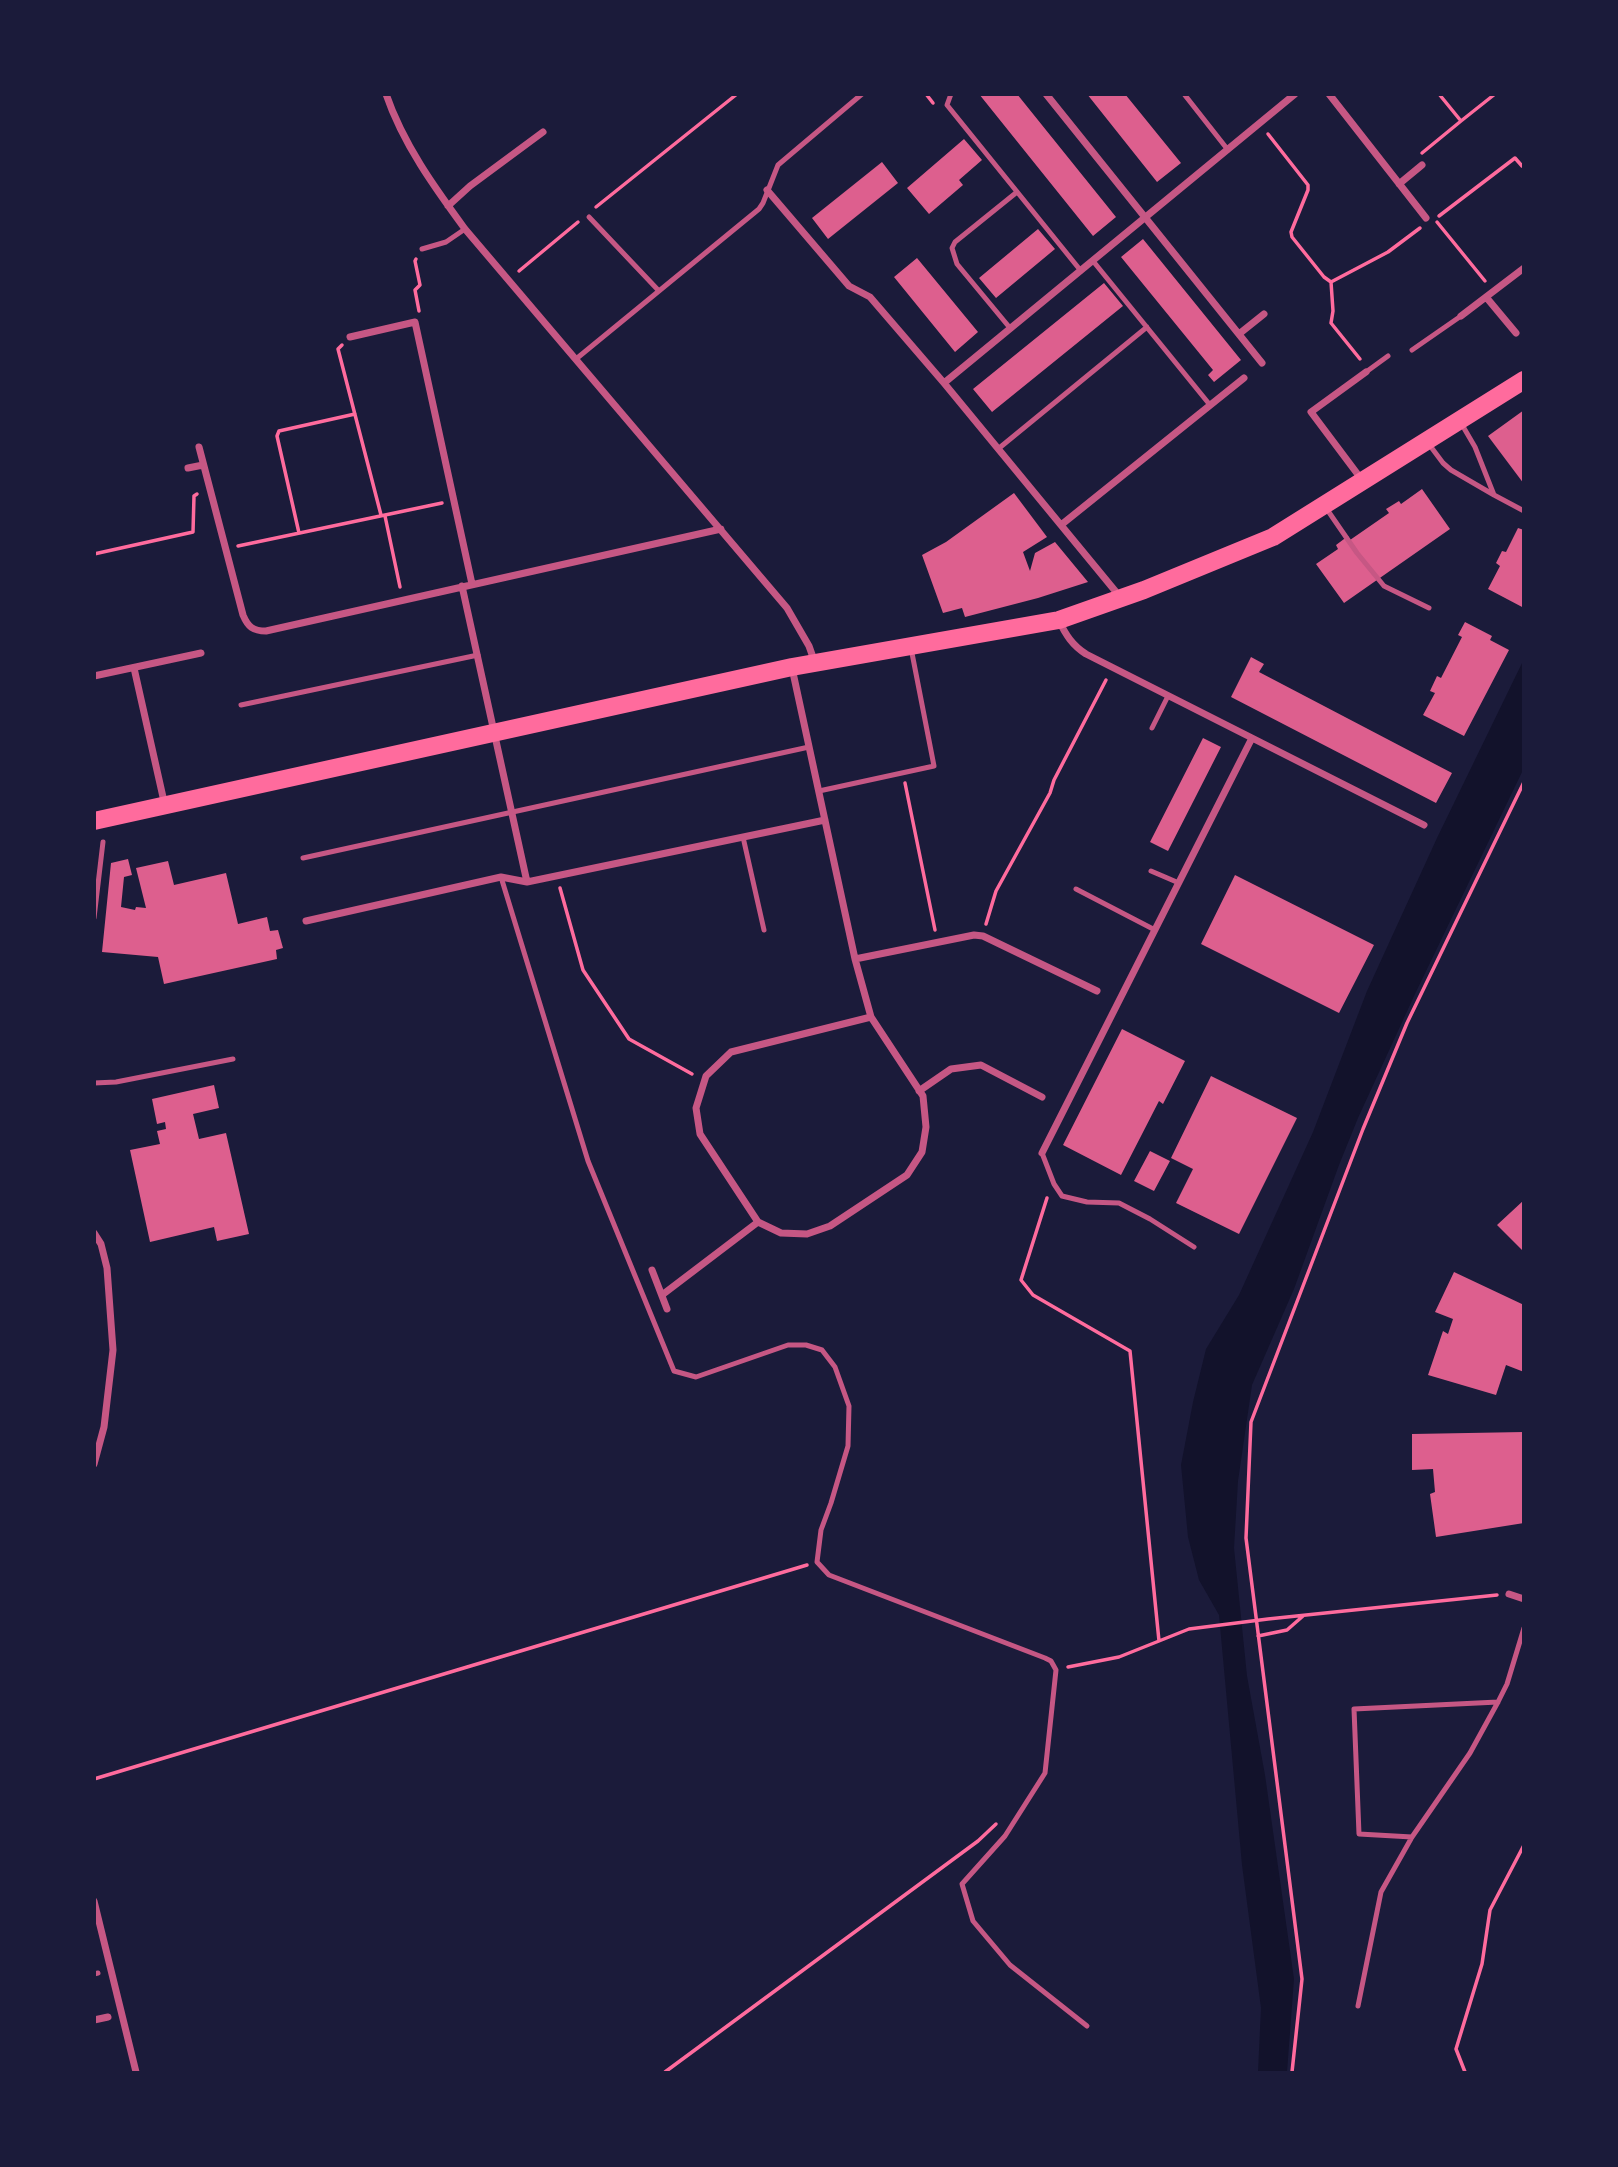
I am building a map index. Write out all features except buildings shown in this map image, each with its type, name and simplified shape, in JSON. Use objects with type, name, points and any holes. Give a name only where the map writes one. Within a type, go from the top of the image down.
[{"type":"main road","points":[[94,821],[792,667],[1059,620],[1121,599],[1273,537],[1524,380]]},
{"type":"street","points":[[386,94],[407,142],[448,206],[787,608],[809,646],[815,663]]},
{"type":"street","points":[[1046,94],[1262,363]]},
{"type":"street","points":[[944,383],[1296,94]]},
{"type":"street","points":[[1329,94],[1426,218]]},
{"type":"street","points":[[448,206],[470,186],[543,132]]},
{"type":"street","points":[[1399,184],[1423,165]]},
{"type":"street","points":[[767,190],[849,286],[870,297],[1121,599]]},
{"type":"street","points":[[1461,316],[1524,268]]},
{"type":"street","points":[[1486,297],[1516,333]]},
{"type":"street","points":[[1239,334],[1264,314]]},
{"type":"street","points":[[349,337],[415,323],[472,584]]},
{"type":"street","points":[[1363,481],[1311,412],[1367,371]]},
{"type":"street","points":[[1061,525],[1244,378]]},
{"type":"street","points":[[199,447],[243,615],[247,625],[255,631],[265,631],[720,529]]},
{"type":"street","points":[[188,468],[203,465]]},
{"type":"street","points":[[463,586],[527,882]]},
{"type":"street","points":[[1059,620],[1075,647],[1112,668],[1424,825]]},
{"type":"street","points":[[94,676],[201,653]]},
{"type":"street","points":[[134,667],[165,806]]},
{"type":"street","points":[[792,667],[855,958],[871,1017],[923,1096],[926,1127],[922,1152],[907,1175],[830,1226],[807,1234],[781,1233],[758,1222],[700,1134],[696,1108],[706,1076],[731,1052],[871,1017]]},
{"type":"street","points":[[1042,1153],[1252,738]]},
{"type":"street","points":[[306,920],[501,877],[527,882],[825,820]]},
{"type":"street","points":[[855,958],[974,934],[1097,991]]},
{"type":"street","points":[[919,1091],[951,1069],[981,1065],[1042,1097]]},
{"type":"street","points":[[662,1295],[758,1222]]},
{"type":"street","points":[[94,1233],[101,1244],[107,1268],[113,1350],[104,1427],[94,1464]]},
{"type":"street","points":[[652,1270],[667,1309]]},
{"type":"street","points":[[1509,1594],[1524,1599]]},
{"type":"street","points":[[94,1901],[136,2073]]},
{"type":"street","points":[[94,2020],[108,2017]]},
{"type":"lane","points":[[576,359],[759,209],[778,164],[862,94]]},
{"type":"lane","points":[[951,94],[947,105],[1080,271]]},
{"type":"lane","points":[[1184,94],[1228,150]]},
{"type":"lane","points":[[1010,328],[957,264],[952,248],[955,242],[1017,192]]},
{"type":"lane","points":[[589,217],[659,291]]},
{"type":"lane","points":[[422,249],[446,242],[466,229]]},
{"type":"lane","points":[[1093,261],[1210,405]]},
{"type":"lane","points":[[1412,350],[1461,316]]},
{"type":"lane","points":[[998,449],[1147,327]]},
{"type":"lane","points":[[1367,371],[1388,356]]},
{"type":"lane","points":[[1459,421],[1475,447],[1494,495]]},
{"type":"lane","points":[[1427,441],[1451,470],[1524,511]]},
{"type":"lane","points":[[1324,505],[1384,586],[1429,608]]},
{"type":"lane","points":[[819,792],[934,766],[911,647]]},
{"type":"lane","points":[[241,705],[478,655]]},
{"type":"lane","points":[[1152,729],[1168,696]]},
{"type":"lane","points":[[303,858],[809,747]]},
{"type":"lane","points":[[743,837],[764,930]]},
{"type":"lane","points":[[94,918],[103,842]]},
{"type":"lane","points":[[1151,871],[1179,883]]},
{"type":"lane","points":[[501,877],[587,1161],[674,1371],[696,1377],[788,1345],[806,1345],[822,1350],[835,1367],[849,1406],[848,1446],[821,1530],[817,1562],[830,1575],[1045,1658],[1051,1661],[1056,1670],[1045,1773],[1005,1836],[961,1884],[973,1920],[1010,1965],[1087,2026]]},
{"type":"lane","points":[[1076,889],[1155,930]]},
{"type":"lane","points":[[94,1083],[116,1082],[233,1059]]},
{"type":"lane","points":[[1042,1153],[1054,1185],[1062,1196],[1087,1202],[1119,1203],[1194,1247]]},
{"type":"lane","points":[[1357,2006],[1381,1892],[1412,1837],[1471,1753],[1507,1684],[1524,1628]]},
{"type":"lane","points":[[1412,1837],[1359,1834],[1354,1709],[1498,1702]]},
{"type":"path","points":[[508,279],[582,218],[589,217],[596,207],[737,94]]},
{"type":"path","points":[[1439,94],[1461,121]]},
{"type":"path","points":[[1423,165],[1422,153],[1494,94]]},
{"type":"path","points":[[1260,124],[1308,185],[1291,232],[1292,237],[1324,277],[1332,282]]},
{"type":"path","points":[[1493,291],[1435,219],[1515,158],[1523,166]]},
{"type":"path","points":[[1332,282],[1388,253],[1424,225],[1426,218]]},
{"type":"path","points":[[415,323],[419,310],[415,290],[420,285],[415,261],[422,249]]},
{"type":"path","points":[[1332,282],[1331,323],[1367,371]]},
{"type":"path","points":[[349,337],[338,349],[383,515],[402,600]]},
{"type":"path","points":[[299,533],[277,436],[279,431],[355,414]]},
{"type":"path","points":[[94,554],[193,531],[194,496],[209,491]]},
{"type":"path","points":[[225,549],[453,500]]},
{"type":"path","points":[[983,936],[996,891],[1051,793],[1054,780],[1112,668]]},
{"type":"path","points":[[903,773],[938,942]]},
{"type":"path","points":[[1292,2073],[1302,1979],[1246,1538],[1251,1422],[1358,1141],[1402,1035],[1524,782]]},
{"type":"path","points":[[557,875],[583,970],[629,1040],[705,1079]]},
{"type":"path","points":[[1046,1190],[1048,1202],[1021,1280],[1033,1295],[1130,1351],[1159,1641]]},
{"type":"path","points":[[94,1779],[817,1562]]},
{"type":"path","points":[[1056,1670],[1119,1657],[1189,1629],[1509,1594]]},
{"type":"path","points":[[1258,1636],[1287,1630],[1304,1615]]},
{"type":"path","points":[[665,2073],[978,1840],[1002,1815]]},
{"type":"path","points":[[1465,2073],[1456,2049],[1482,1964],[1490,1910],[1524,1845]]},
{"type":"path","points":[[1518,1858],[1524,1861]]},
{"type":"shaded area","points":[[1523,661],[1523,770],[1358,1118],[1294,1289],[1252,1385],[1238,1481],[1234,1548],[1247,1676],[1265,1775],[1294,1979],[1287,2072],[1258,2072],[1261,2008],[1242,1865],[1219,1615],[1199,1580],[1188,1537],[1181,1465],[1206,1349],[1239,1295],[1313,1132],[1367,991],[1437,838]]}]
